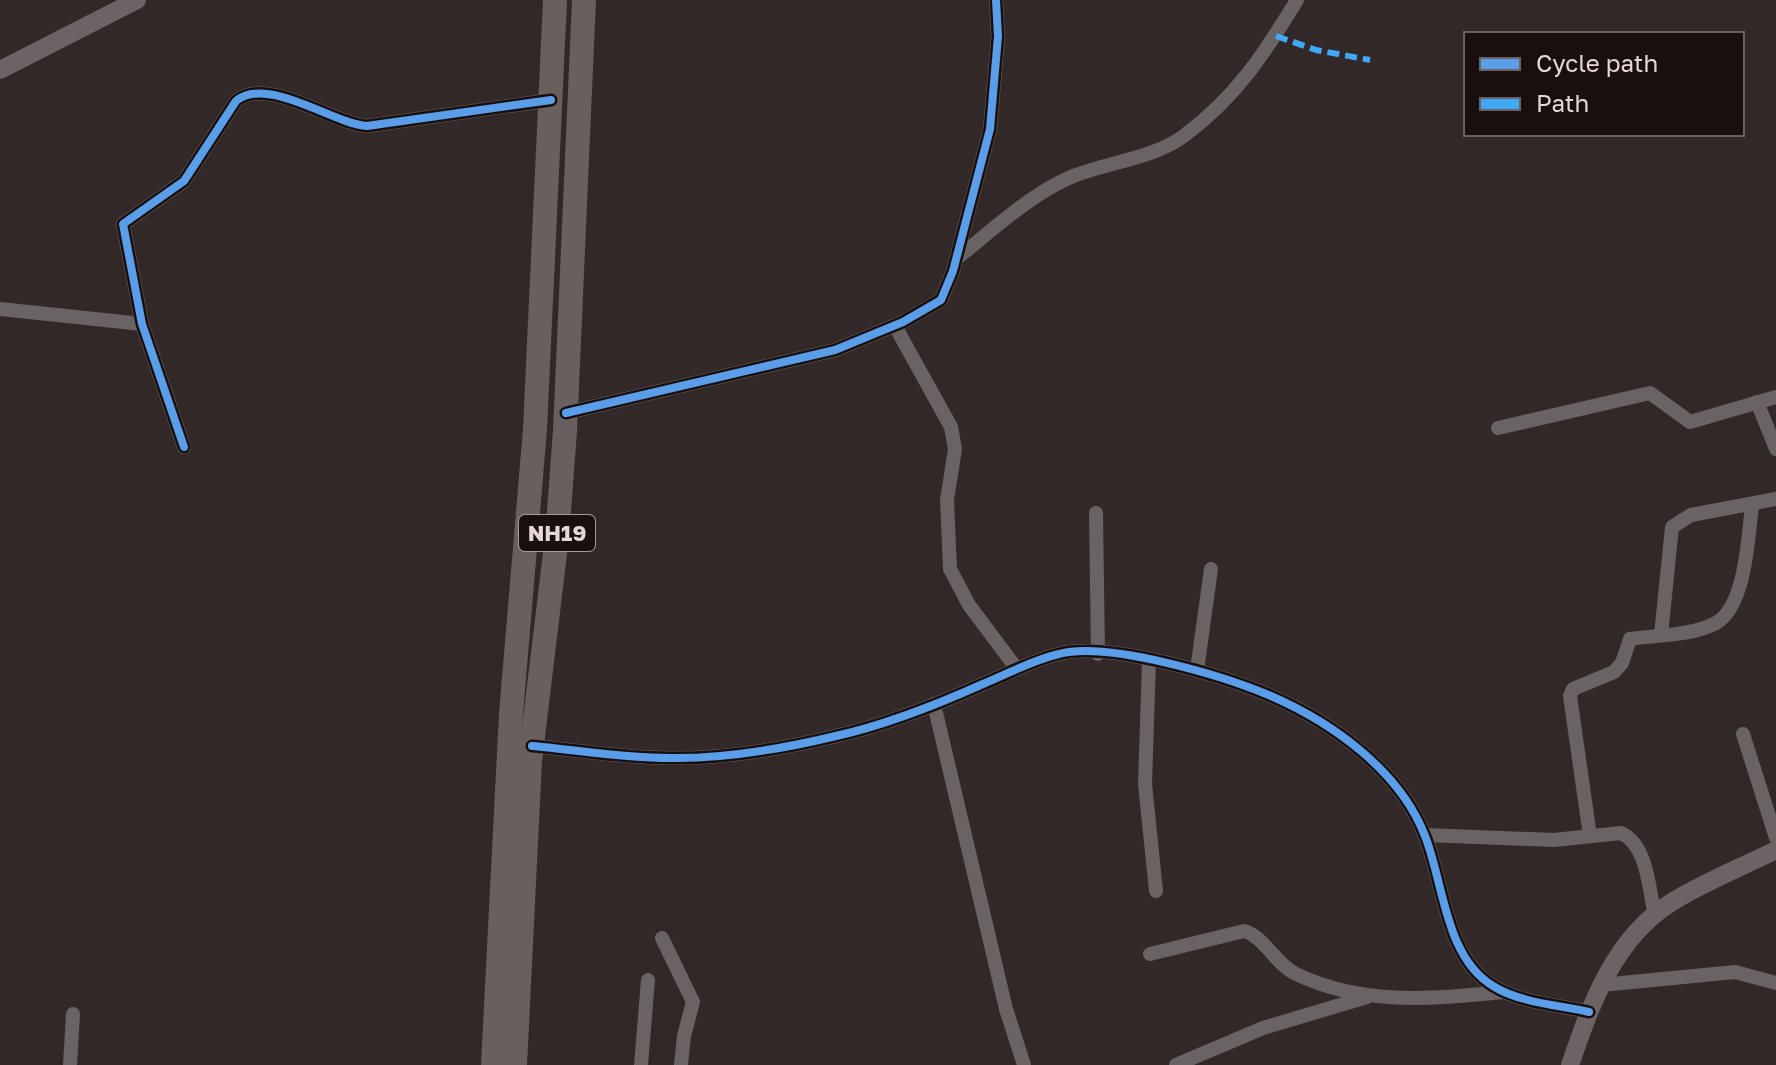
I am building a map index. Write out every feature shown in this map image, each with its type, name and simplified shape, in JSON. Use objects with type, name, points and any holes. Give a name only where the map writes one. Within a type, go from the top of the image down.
[{"type":"highway","name":"NH19","points":[[493,1065],[511,714],[535,429],[555,0]]},
{"type":"highway","name":"NH19","points":[[515,1065],[532,746],[557,537],[565,422],[584,0]]},
{"type":"highway","points":[[535,429],[565,422]]},
{"type":"main road","points":[[0,70],[137,0]]},
{"type":"main road","points":[[1570,1065],[1601,985],[1633,935],[1670,903],[1776,850]]},
{"type":"street","points":[[565,422],[835,350],[895,326],[941,300],[956,258],[995,104],[996,0]]},
{"type":"street","points":[[956,258],[1032,199],[1070,177],[1183,137],[1238,90],[1257,66],[1297,0]]},
{"type":"street","points":[[184,447],[142,324],[123,224],[184,181],[240,97],[264,95],[310,105],[352,125],[367,126],[551,100]]},
{"type":"street","points":[[0,309],[142,324]]},
{"type":"street","points":[[895,326],[951,427],[955,449],[947,500],[950,569],[969,605],[1017,669]]},
{"type":"street","points":[[1498,428],[1650,393],[1690,422],[1776,397]]},
{"type":"street","points":[[1757,402],[1776,449]]},
{"type":"street","points":[[1661,635],[1672,527],[1691,515],[1752,506],[1776,499]]},
{"type":"street","points":[[1590,836],[1570,696],[1578,685],[1614,672],[1622,663],[1630,639],[1716,622],[1726,613],[1741,581],[1752,506]]},
{"type":"street","points":[[1096,513],[1098,654]]},
{"type":"street","points":[[1197,670],[1211,569]]},
{"type":"street","points":[[532,746],[666,759],[716,757],[837,736],[934,704],[1062,653],[1098,654],[1197,670],[1272,696],[1347,739],[1399,791],[1425,835],[1461,952],[1480,975],[1504,992]]},
{"type":"street","points":[[1149,661],[1145,784],[1156,891]]},
{"type":"street","points":[[934,704],[1006,1009],[1024,1065]]},
{"type":"street","points":[[1743,734],[1776,838]]},
{"type":"street","points":[[1425,835],[1486,839],[1621,833],[1636,845],[1655,916]]},
{"type":"street","points":[[1150,954],[1244,931],[1253,933],[1284,967],[1368,997],[1404,1000],[1504,992],[1589,1012]]},
{"type":"street","points":[[662,938],[693,1002],[681,1065]]},
{"type":"street","points":[[1601,985],[1735,972],[1776,983]]},
{"type":"street","points":[[641,1065],[648,980]]},
{"type":"street","points":[[1176,1065],[1263,1028],[1368,997]]},
{"type":"street","points":[[70,1065],[73,1014]]},
{"type":"street","points":[[1205,1052],[1217,1065]]},
{"type":"marked path","points":[[1276,36],[1316,50],[1370,60]]},
{"type":"cycle path","points":[[566,413],[835,350],[903,322],[941,300],[953,271],[990,129],[998,36],[996,0]]},
{"type":"cycle path","points":[[184,447],[142,324],[123,224],[184,181],[236,101],[249,95],[283,97],[367,126],[551,100]]},
{"type":"cycle path","points":[[532,746],[652,758],[711,757],[753,752],[816,741],[892,720],[1030,663],[1080,651],[1135,656],[1196,670],[1294,707],[1318,720],[1362,752],[1382,770],[1414,812],[1425,836],[1455,938],[1477,973],[1493,986],[1515,996],[1589,1012]]}]
